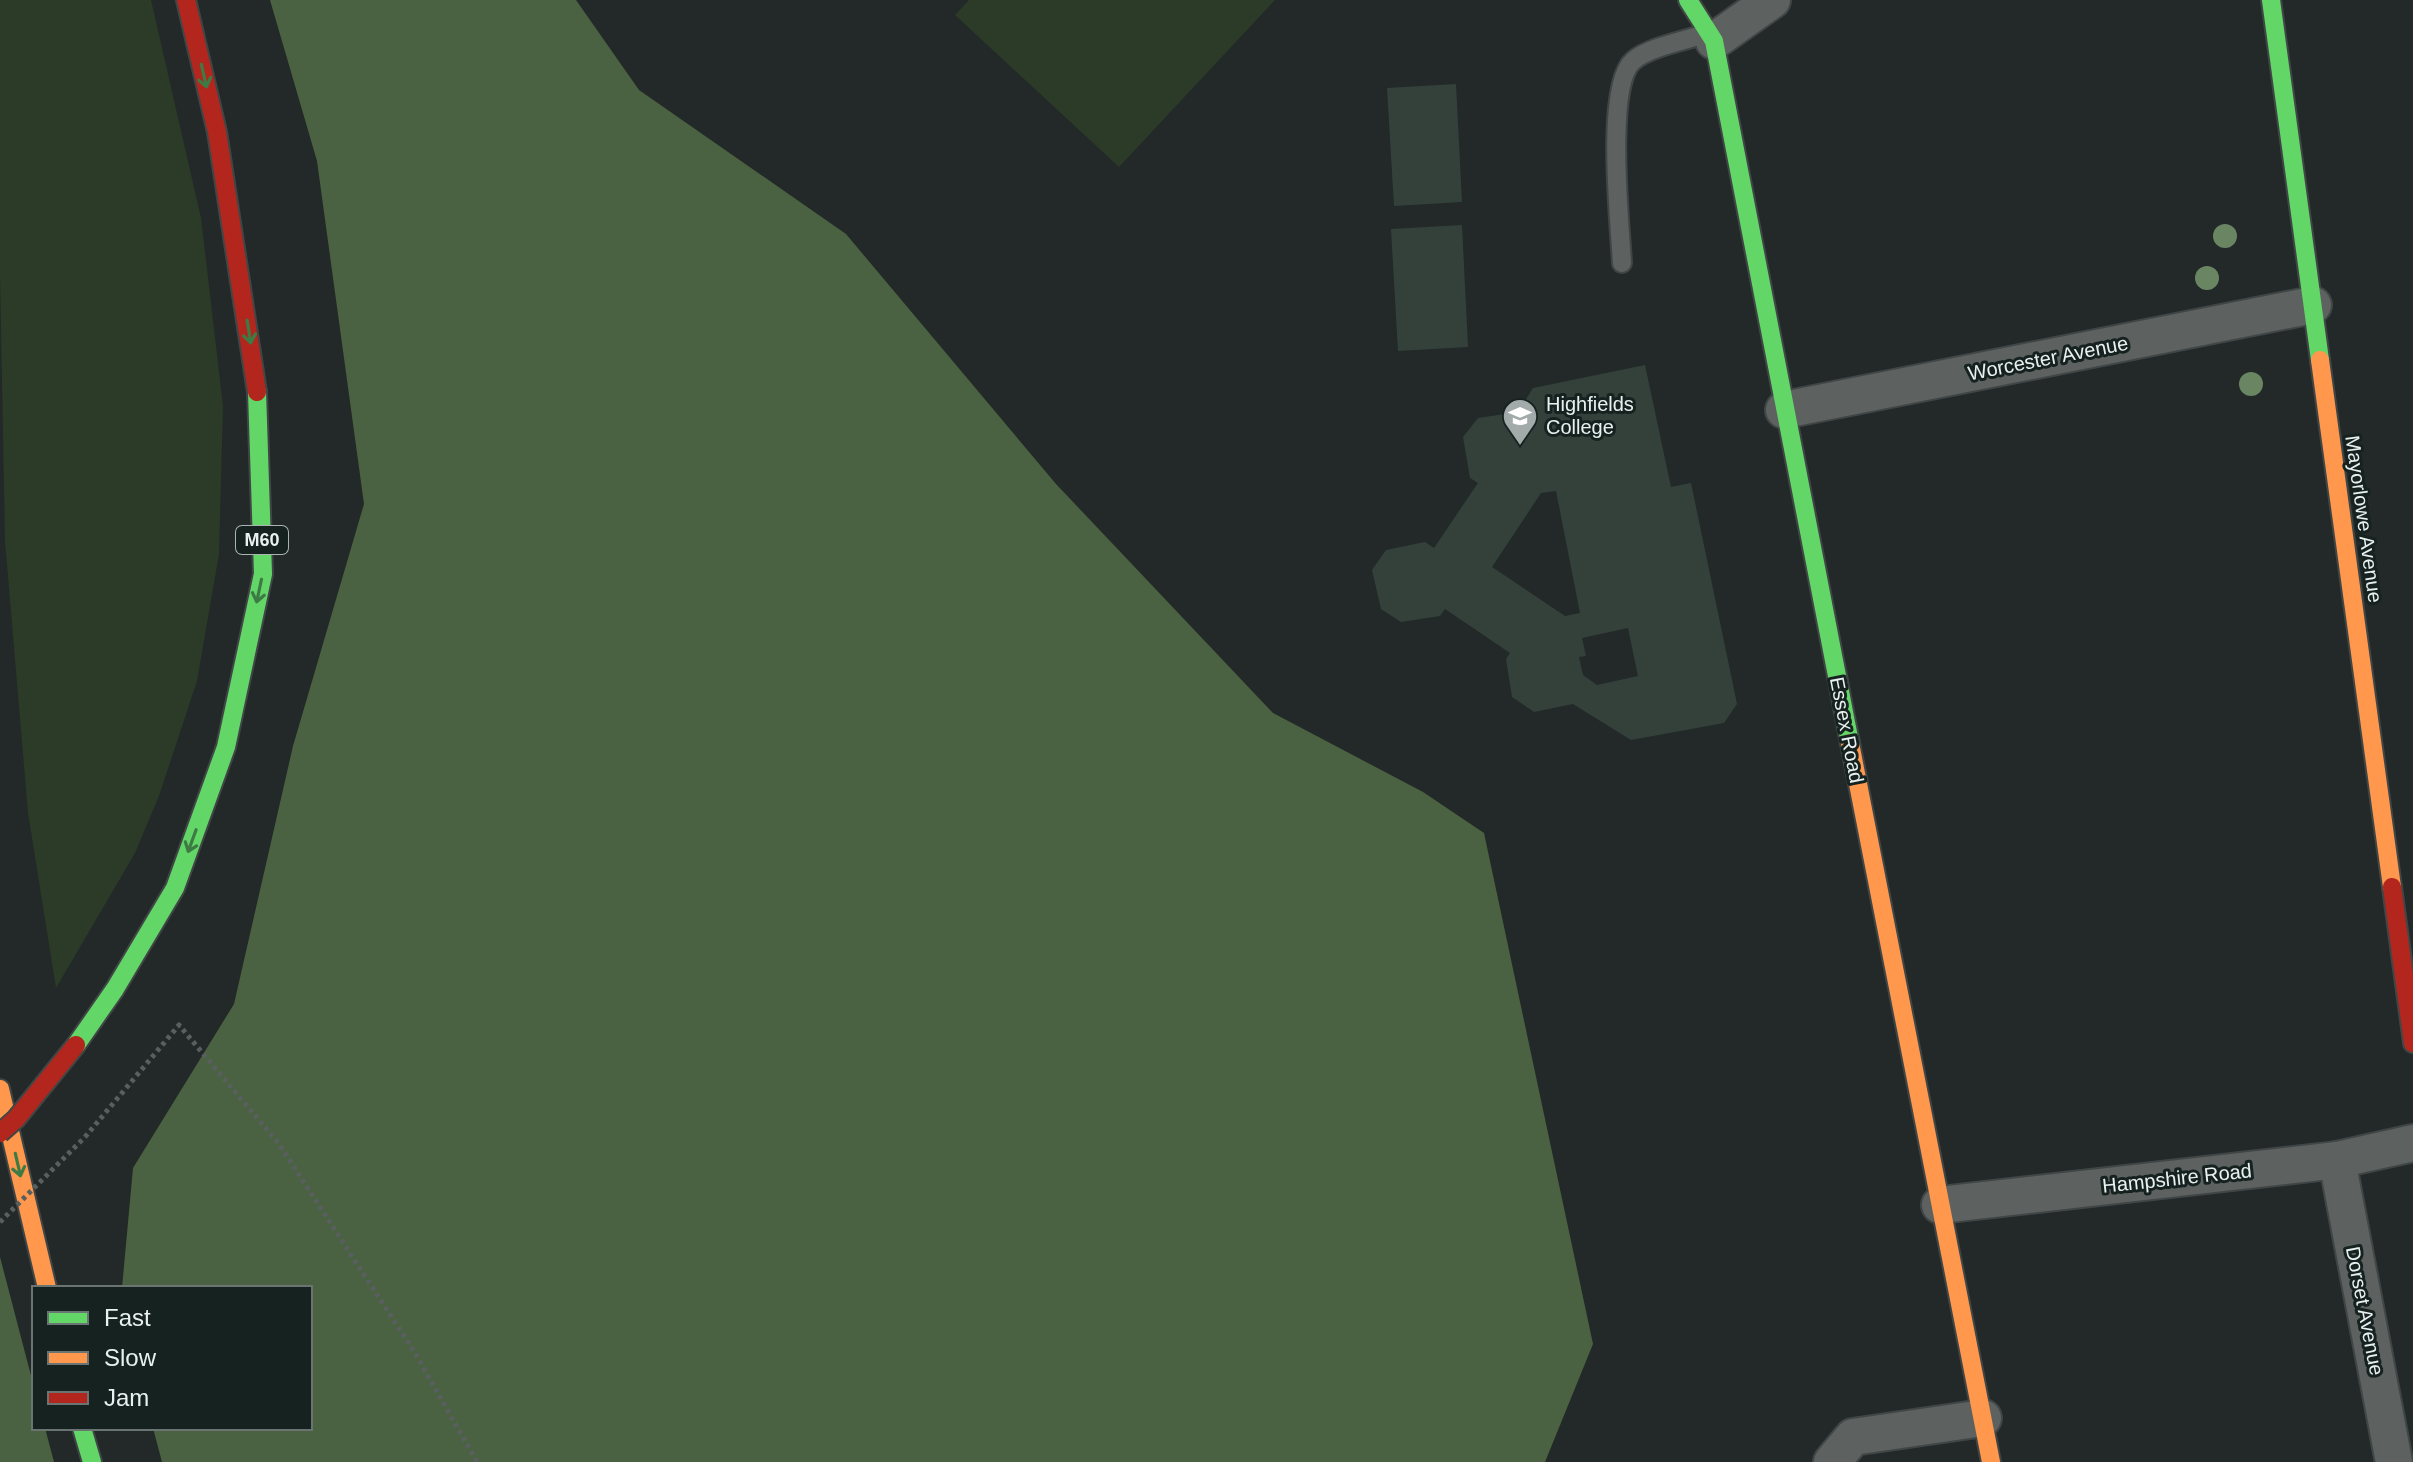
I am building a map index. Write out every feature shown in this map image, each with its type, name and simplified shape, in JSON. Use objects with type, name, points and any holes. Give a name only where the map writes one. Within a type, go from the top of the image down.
[{"type":"main road","name":"M60","points":[[0,1133],[16,1119],[76,1045],[115,989],[175,888],[226,747],[263,574],[257,382],[217,132],[186,0]]},
{"type":"main road","points":[[1688,0],[1711,37]]},
{"type":"main road","name":"Mayorlowe Avenue","points":[[2271,0],[2413,1043]]},
{"type":"main road","name":"Essex Road","points":[[1711,37],[1991,1462]]},
{"type":"main road","points":[[0,1089],[47,1286]]},
{"type":"main road","points":[[83,1430],[92,1462]]},
{"type":"street","points":[[1711,37],[1772,0]]},
{"type":"street","name":"Worcester Avenue","points":[[1784,410],[2313,305]]},
{"type":"street","name":"Hampshire Road","points":[[1940,1205],[2337,1160],[2413,1143]]},
{"type":"street","name":"Dorset Avenue","points":[[2337,1160],[2394,1462]]},
{"type":"street","points":[[1832,1462],[1853,1437],[1983,1418]]},
{"type":"lane","points":[[1622,263],[1616,153],[1619,97],[1624,74],[1633,61],[1652,51],[1711,37]]},
{"type":"path","points":[[0,1222],[85,1137],[179,1025],[279,1144],[415,1353],[477,1462]]},
{"type":"green space","points":[[0,0],[151,0],[201,218],[223,406],[219,554],[197,681],[159,796],[135,853],[56,988],[28,813],[5,541],[0,274]]},
{"type":"green space","points":[[270,0],[576,0],[639,90],[846,234],[1056,484],[1273,713],[1423,792],[1484,833],[1593,1344],[1545,1462],[162,1462],[154,1430],[312,1430],[312,1286],[122,1286],[133,1168],[234,1004],[293,746],[364,504],[317,161]]},
{"type":"green space","points":[[969,0],[1275,0],[1119,167],[955,15]]},
{"type":"green space","points":[[0,1257],[32,1379],[32,1430],[46,1430],[54,1462],[0,1462]]},
{"type":"building","points":[[1456,84],[1462,202],[1394,206],[1387,88]]},
{"type":"building","points":[[1462,225],[1468,347],[1398,351],[1391,229]]},
{"type":"building","points":[[1645,365],[1671,487],[1691,483],[1737,704],[1724,723],[1631,740],[1573,704],[1534,712],[1512,697],[1506,659],[1510,653],[1445,609],[1440,616],[1401,622],[1381,609],[1372,570],[1386,550],[1425,542],[1434,548],[1478,483],[1470,478],[1463,437],[1478,418],[1518,412],[1533,388]],"holes":[[[1556,491],[1580,613],[1565,616],[1492,567],[1541,493]],[[1628,628],[1638,676],[1597,685],[1583,675],[1579,657],[1586,656],[1582,638]]]},
{"type":"traffic: fast","points":[[1688,0],[1714,41],[1850,743]]},
{"type":"traffic: fast","points":[[2271,0],[2320,360]]},
{"type":"traffic: fast","points":[[76,1045],[115,989],[175,888],[226,747],[263,574],[257,392]]},
{"type":"traffic: fast","points":[[83,1430],[92,1462]]},
{"type":"traffic: slow","points":[[2320,360],[2392,887]]},
{"type":"traffic: slow","points":[[1850,743],[1991,1462]]},
{"type":"traffic: slow","points":[[0,1089],[47,1286]]},
{"type":"traffic: jam","points":[[186,0],[217,132],[257,392]]},
{"type":"traffic: jam","points":[[2392,887],[2413,1043]]},
{"type":"traffic: jam","points":[[0,1133],[16,1119],[76,1045]]},
{"type":"place","name":"Highfields College","points":[[1520,447]]}]
